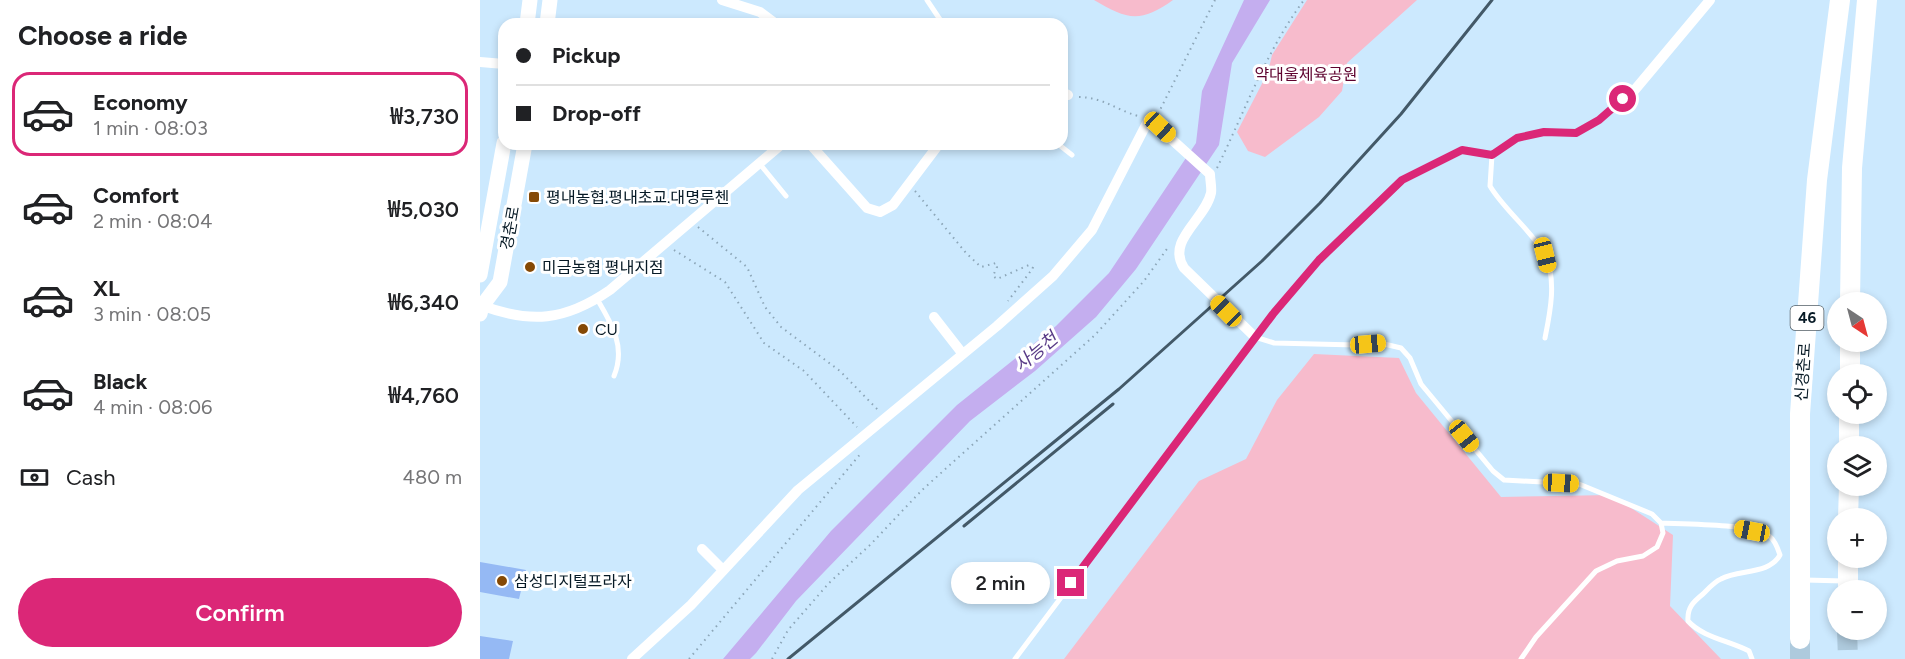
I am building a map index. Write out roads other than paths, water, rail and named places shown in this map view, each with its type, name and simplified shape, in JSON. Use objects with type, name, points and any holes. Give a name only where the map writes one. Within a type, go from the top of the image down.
[{"type":"highway","name":"신경춘로","points":[[1800,639],[1800,414],[1817,180],[1840,0]]},
{"type":"highway","points":[[1851,292],[1852,168],[1867,0]]},
{"type":"street","points":[[528,18],[530,0]]},
{"type":"street","points":[[548,18],[550,0]]},
{"type":"street","points":[[722,0],[741,3],[768,18]]},
{"type":"street","points":[[1632,92],[1710,0]]},
{"type":"street","points":[[480,62],[498,64]]},
{"type":"street","points":[[632,659],[677,619],[782,505],[1053,276],[1092,230],[1149,119],[1160,127],[1210,179],[1212,192],[1179,245],[1178,259],[1224,309],[1255,337]]},
{"type":"street","name":"경춘로","points":[[480,275],[503,150]]},
{"type":"street","name":"경춘로","points":[[481,308],[501,282],[524,150]]},
{"type":"street","points":[[480,283],[481,308],[513,316],[544,318],[581,309],[597,299],[775,150]]},
{"type":"street","points":[[816,150],[873,211],[886,210],[910,184],[935,150]]},
{"type":"street","points":[[934,317],[962,353]]},
{"type":"street","points":[[702,549],[723,570]]},
{"type":"lane","points":[[927,0],[940,18]]},
{"type":"lane","points":[[1015,659],[1255,337],[1319,260],[1402,180],[1462,150],[1492,155],[1517,138],[1544,132],[1576,133],[1599,120],[1632,92]]},
{"type":"lane","points":[[1066,150],[1072,155]]},
{"type":"lane","points":[[1492,155],[1490,186],[1545,255],[1551,279],[1545,338]]},
{"type":"lane","points":[[759,163],[786,196]]},
{"type":"lane","points":[[597,299],[617,336],[619,359],[614,376]]},
{"type":"lane","points":[[1255,337],[1274,343],[1356,345],[1380,343],[1401,348],[1410,358],[1421,384],[1498,477],[1504,480],[1579,484],[1652,514],[1661,523],[1663,533],[1657,547],[1643,556],[1617,561],[1596,572],[1536,637],[1521,659]]},
{"type":"lane","points":[[1661,523],[1738,528],[1766,534],[1774,541],[1780,555],[1777,561],[1762,569],[1719,579],[1693,602],[1687,612],[1688,621],[1695,628],[1749,651],[1752,659]]},
{"type":"lane","points":[[1800,580],[1827,583]]},
{"type":"water","name":"사능천","points":[[1244,0],[1270,0],[1232,63],[1219,145],[1136,269],[1096,317],[1035,371],[970,421],[796,601],[750,659],[723,659],[831,531],[957,405],[1056,326],[1109,273],[1196,143],[1202,91]]},
{"type":"tunnel","points":[[1800,639],[1800,659]]},
{"type":"tunnel","points":[[1847,640],[1848,659]]},
{"type":"railway","points":[[788,659],[1119,389],[1262,261],[1320,203],[1401,114],[1492,0]]},
{"type":"railway","points":[[964,526],[1113,404]]},
{"type":"place","name":"평내농협.평내초교.대명루첸","points":[[534,197]]},
{"type":"place","name":"미금농협 평내지점","points":[[530,267]]},
{"type":"place","name":"CU","points":[[583,329]]},
{"type":"place","name":"삼성디지털프라자","points":[[502,581]]},
{"type":"park label","name":"약대울체육공원","points":[[1306,74]]}]
